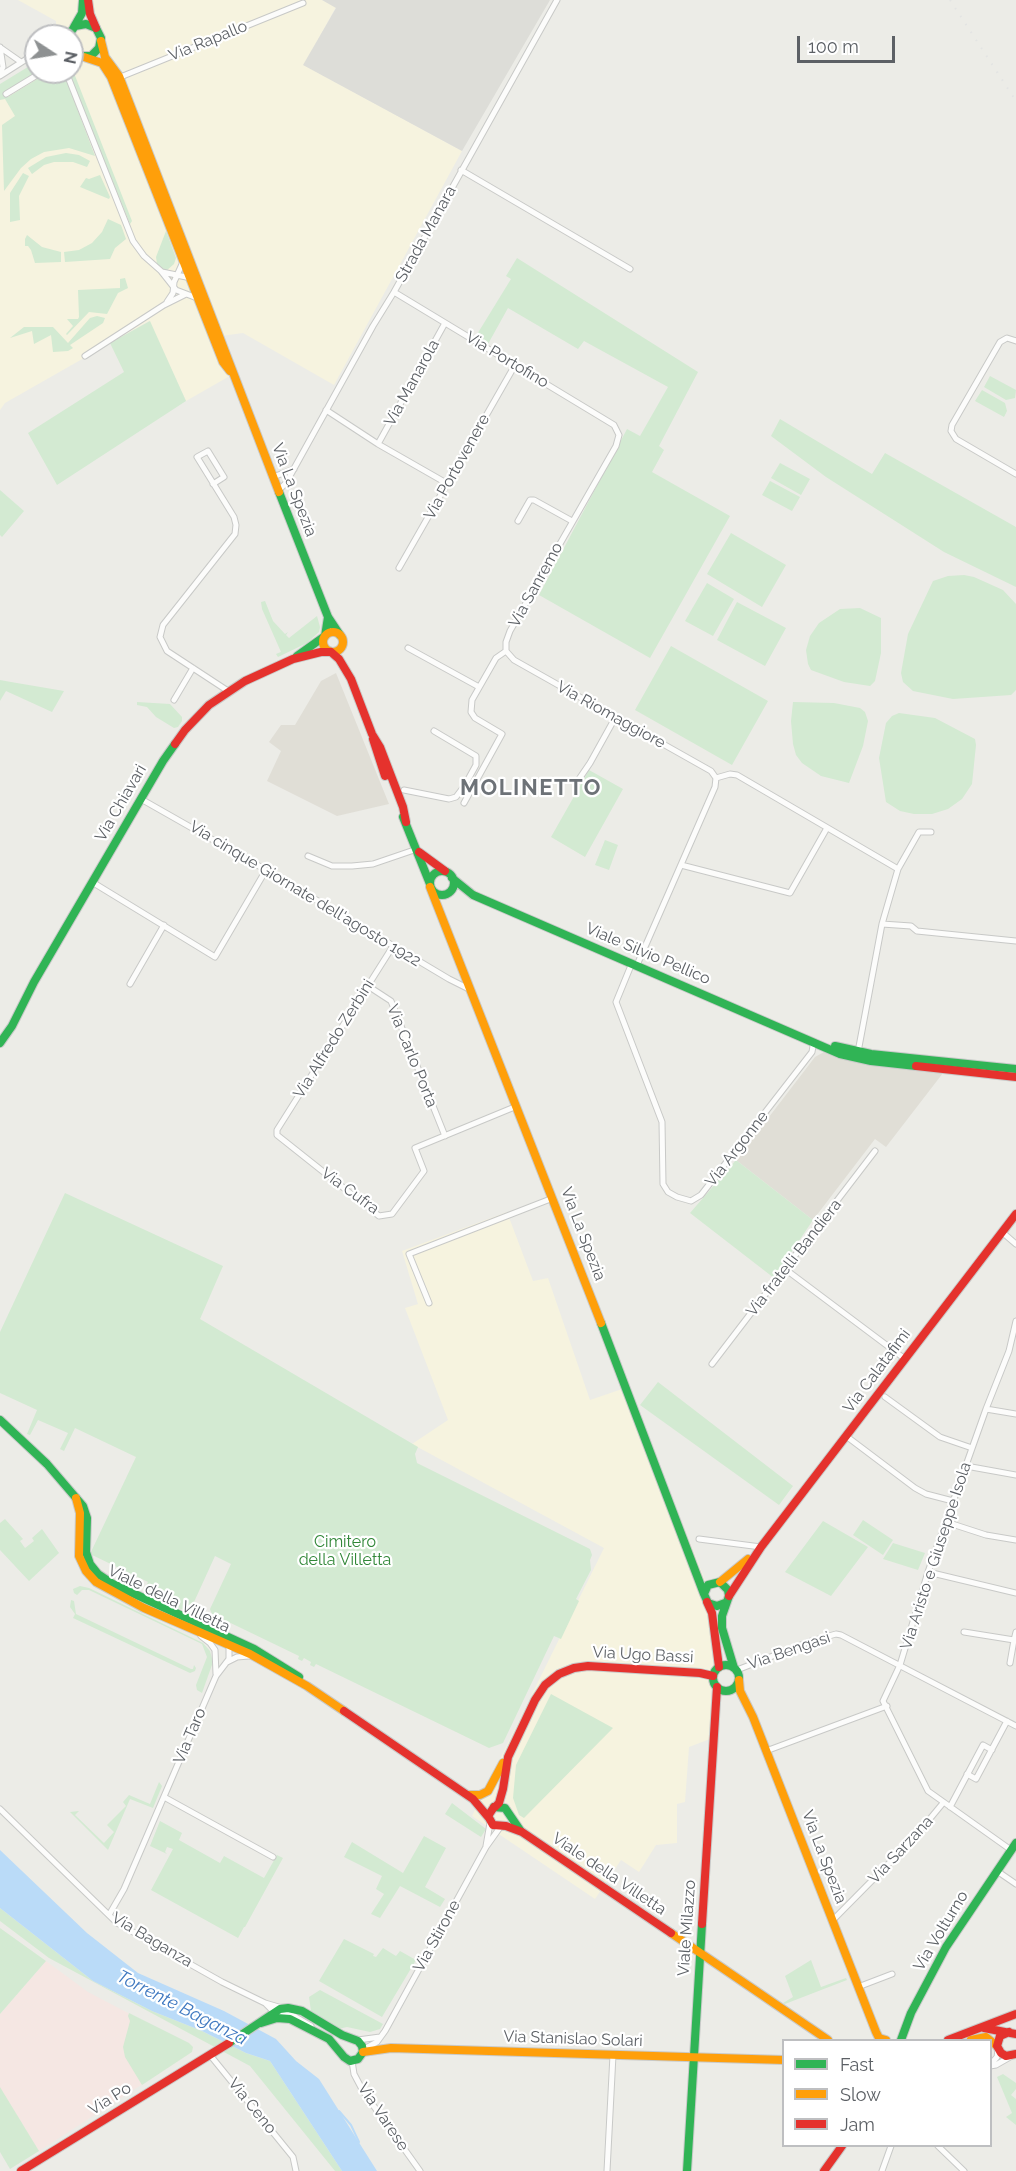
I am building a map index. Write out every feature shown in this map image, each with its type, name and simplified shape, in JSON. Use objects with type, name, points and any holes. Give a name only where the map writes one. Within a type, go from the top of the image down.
[{"type":"main road","points":[[75,24],[82,13],[83,0]]},
{"type":"main road","name":"Via La Spezia","points":[[88,0],[91,17],[98,31],[104,55],[166,197],[184,253],[183,284],[203,301]]},
{"type":"main road","points":[[84,25],[93,26],[98,31]]},
{"type":"main road","points":[[84,57],[97,51],[101,41]]},
{"type":"main road","name":"Via La Spezia","points":[[84,57],[104,64],[116,79]]},
{"type":"main road","name":"Via La Spezia","points":[[144,147],[203,301],[230,359],[232,374],[328,617],[342,639],[351,679],[403,807],[406,822],[435,903],[442,914],[469,989],[517,1106],[695,1565],[712,1613],[719,1667]]},
{"type":"main road","name":"Via La Spezia","points":[[328,617],[323,645],[339,659],[351,679]]},
{"type":"main road","points":[[325,636],[331,633],[340,635]]},
{"type":"main road","name":"Via Chiavari","points":[[293,659],[325,636]]},
{"type":"main road","points":[[330,652],[338,651],[342,646]]},
{"type":"main road","name":"Via Chiavari","points":[[0,1034],[20,1007],[180,735],[202,711],[228,691],[260,673],[293,659],[330,652]]},
{"type":"main road","name":"Via La Spezia","points":[[417,850],[449,875]]},
{"type":"main road","points":[[442,914],[443,901],[453,884],[449,875],[435,873],[431,877],[430,885],[437,894],[447,893]]},
{"type":"main road","name":"Viale Silvio Pellico","points":[[449,875],[473,895],[844,1055],[871,1061],[1016,1077]]},
{"type":"main road","name":"Viale Silvio Pellico","points":[[447,893],[473,895]]},
{"type":"main road","name":"Via Chiavari","points":[[0,1043],[20,1007]]},
{"type":"main road","name":"Viale Silvio Pellico","points":[[809,1039],[858,1052],[1016,1069]]},
{"type":"main road","name":"Via Calatafimi","points":[[727,1599],[761,1546],[1016,1214]]},
{"type":"main road","name":"Viale della Villetta","points":[[0,1420],[47,1464],[85,1508],[87,1556],[92,1568],[98,1574],[109,1582],[269,1657],[295,1674],[308,1686]]},
{"type":"main road","name":"Viale della Villetta","points":[[76,1498],[80,1518],[79,1552],[89,1575],[110,1591],[256,1657],[308,1686],[465,1794],[495,1807]]},
{"type":"main road","name":"Via Calatafimi","points":[[719,1582],[729,1577],[761,1546]]},
{"type":"main road","points":[[695,1565],[707,1579],[719,1582],[727,1587],[727,1599],[717,1606],[706,1598],[708,1585],[719,1582]]},
{"type":"main road","name":"Via La Spezia","points":[[727,1599],[722,1628],[739,1680],[740,1691],[749,1706],[876,2032],[879,2038],[882,2039]]},
{"type":"main road","points":[[735,1669],[727,1665],[719,1667],[713,1676],[717,1687],[728,1690],[735,1687],[739,1680]]},
{"type":"main road","name":"Via Ugo Bassi","points":[[495,1807],[499,1803],[510,1753],[539,1694],[550,1680],[565,1671],[592,1666],[700,1673],[713,1676]]},
{"type":"main road","name":"Viale Milazzo","points":[[687,2171],[717,1687]]},
{"type":"main road","points":[[465,1794],[478,1796],[490,1790],[510,1753]]},
{"type":"main road","name":"Via Ugo Bassi","points":[[503,1788],[508,1813]]},
{"type":"main road","name":"Viale della Villetta","points":[[473,1799],[485,1811],[489,1819]]},
{"type":"main road","points":[[495,1807],[503,1807],[508,1813],[508,1820],[502,1826],[493,1825],[489,1819],[490,1812],[495,1807]]},
{"type":"main road","name":"Viale della Villetta","points":[[508,1813],[522,1833]]},
{"type":"main road","name":"Viale della Villetta","points":[[502,1826],[522,1833],[827,2039]]},
{"type":"main road","name":"Via Volturno","points":[[902,2039],[911,2013],[946,1947],[1014,1846]]},
{"type":"main road","points":[[278,2010],[303,2012],[339,2034],[355,2039],[361,2044],[363,2051],[358,2059],[352,2061],[346,2059],[333,2042],[319,2033],[285,2018],[264,2021],[278,2010]]},
{"type":"main road","points":[[951,2039],[1016,2014]]},
{"type":"main road","name":"Via Po","points":[[26,2170],[264,2021]]},
{"type":"main road","points":[[978,2030],[990,2028],[1014,2032]]},
{"type":"main road","points":[[905,2030],[907,2039]]},
{"type":"main road","points":[[997,2047],[1000,2036],[1014,2032]]},
{"type":"main road","points":[[342,2054],[343,2044],[355,2039]]},
{"type":"main road","points":[[992,2040],[1003,2055],[1014,2056]]},
{"type":"main road","name":"Via Stanislao Solari","points":[[363,2051],[392,2048],[782,2060]]},
{"type":"main road","points":[[822,2171],[836,2147]]},
{"type":"main road","points":[[822,2171],[840,2147]]},
{"type":"street","name":"Strada Manara","points":[[278,490],[286,483],[294,469],[557,0]]},
{"type":"street","name":"Via Rapallo","points":[[116,79],[303,3]]},
{"type":"street","points":[[0,47],[21,62]]},
{"type":"street","points":[[0,47],[3,68],[0,74]]},
{"type":"street","points":[[0,74],[24,60]]},
{"type":"street","points":[[6,94],[24,83]]},
{"type":"street","name":"Via La Spezia","points":[[71,84],[129,233],[142,254],[164,274],[183,284],[203,301]]},
{"type":"street","points":[[461,170],[630,268]]},
{"type":"street","points":[[164,274],[183,284]]},
{"type":"street","points":[[85,356],[164,305],[183,284]]},
{"type":"street","points":[[164,305],[183,284]]},
{"type":"street","name":"Via Portofino","points":[[394,292],[614,425],[618,430]]},
{"type":"street","name":"Via Manarola","points":[[378,444],[445,323]]},
{"type":"street","points":[[1014,340],[1005,339],[999,344],[952,425],[951,433],[956,439],[1016,474]]},
{"type":"street","name":"Via Portovenere","points":[[399,568],[515,365]]},
{"type":"street","points":[[326,411],[448,484]]},
{"type":"street","name":"Via Sanremo","points":[[464,803],[502,734],[472,716],[471,704],[495,658],[506,651],[510,631],[616,446],[618,430]]},
{"type":"street","points":[[213,484],[224,477],[208,451],[197,458],[235,520],[235,534],[165,623],[160,633],[165,649],[228,691]]},
{"type":"street","points":[[273,477],[294,469]]},
{"type":"street","points":[[518,521],[530,500],[534,500],[572,521]]},
{"type":"street","points":[[408,648],[479,687]]},
{"type":"street","name":"Via Riomaggiore","points":[[506,651],[514,660],[711,771],[716,778]]},
{"type":"street","points":[[174,700],[193,668]]},
{"type":"street","points":[[577,782],[615,718]]},
{"type":"street","points":[[404,790],[449,799],[456,797],[476,765],[475,754],[435,731]]},
{"type":"street","points":[[476,765],[483,769]]},
{"type":"street","points":[[716,778],[730,774],[741,777],[898,869]]},
{"type":"street","name":"Via Argonne","points":[[716,778],[715,787],[681,865],[616,1002],[662,1122],[663,1184],[668,1192],[691,1201],[701,1195],[812,1052]]},
{"type":"street","points":[[465,785],[471,789]]},
{"type":"street","name":"Via cinque Giornate dell'agosto 1922","points":[[141,798],[448,979],[469,989]]},
{"type":"street","points":[[681,865],[790,893],[828,828]]},
{"type":"street","points":[[858,1052],[882,924],[898,869],[919,832],[931,832]]},
{"type":"street","points":[[308,856],[332,866],[352,866],[373,864],[417,850]]},
{"type":"street","points":[[93,882],[215,957],[266,870]]},
{"type":"street","points":[[882,924],[911,927],[917,931],[1016,941]]},
{"type":"street","points":[[130,984],[164,925]]},
{"type":"street","name":"Via Alfredo Zerbini","points":[[277,1133],[393,946]]},
{"type":"street","name":"Via Carlo Porta","points":[[368,986],[392,1002],[445,1136]]},
{"type":"street","points":[[809,1039],[813,1045],[812,1052]]},
{"type":"street","points":[[812,1052],[818,1047],[825,1047]]},
{"type":"street","name":"Via Cufra","points":[[277,1133],[380,1216],[392,1214],[424,1171],[415,1148],[517,1106]]},
{"type":"street","name":"Via fratelli Bandiera","points":[[712,1364],[875,1151]]},
{"type":"street","points":[[429,1303],[409,1254],[553,1198]]},
{"type":"street","points":[[1002,1232],[1016,1244]]},
{"type":"street","points":[[785,1269],[904,1359]]},
{"type":"street","name":"Via Aristo e Giuseppe Isola","points":[[887,1706],[883,1701],[884,1697],[900,1665],[928,1572],[986,1408],[1013,1352],[1016,1321]]},
{"type":"street","name":"Via Aristo e Giuseppe Isola","points":[[885,1397],[940,1437],[972,1448]]},
{"type":"street","points":[[986,1408],[1016,1414]]},
{"type":"street","points":[[846,1436],[915,1488],[926,1494],[953,1501]]},
{"type":"street","points":[[966,1466],[1016,1475]]},
{"type":"street","points":[[946,1522],[986,1535],[1016,1540]]},
{"type":"street","points":[[699,1539],[761,1546]]},
{"type":"street","points":[[928,1572],[1016,1593]]},
{"type":"street","points":[[208,1629],[228,1644]]},
{"type":"street","points":[[195,1631],[212,1645],[217,1659]]},
{"type":"street","points":[[964,1632],[1014,1640]]},
{"type":"street","points":[[1011,1663],[1016,1632]]},
{"type":"street","name":"Via Bengasi","points":[[735,1669],[836,1634],[900,1665]]},
{"type":"street","points":[[217,1659],[220,1649],[233,1643],[269,1657]]},
{"type":"street","name":"Via Taro","points":[[109,1915],[124,1890],[216,1676],[230,1655],[228,1644]]},
{"type":"street","points":[[226,1663],[241,1656],[256,1657]]},
{"type":"street","name":"Via Taro","points":[[216,1676],[217,1659]]},
{"type":"street","points":[[900,1665],[1016,1726]]},
{"type":"street","points":[[766,1751],[887,1706],[928,1791],[943,1803],[1014,1846]]},
{"type":"street","points":[[967,1774],[976,1779],[1006,1721]]},
{"type":"street","points":[[950,1807],[982,1745],[992,1750]]},
{"type":"street","points":[[164,1797],[273,1857]]},
{"type":"street","name":"Via Sarzana","points":[[832,1921],[914,1838],[943,1803]]},
{"type":"street","name":"Via Baganza","points":[[0,1809],[109,1915],[131,1931],[278,2010],[313,2026],[319,2033]]},
{"type":"street","name":"Via Stirone","points":[[486,1847],[490,1830],[489,1819]]},
{"type":"street","name":"Via Stirone","points":[[363,2051],[380,2037],[388,2025],[486,1847],[502,1826]]},
{"type":"street","points":[[997,1871],[1016,1884]]},
{"type":"street","points":[[858,1987],[892,1974]]},
{"type":"street","points":[[355,2039],[363,2041],[380,2037]]},
{"type":"street","points":[[992,2063],[997,2057],[997,2047]]},
{"type":"street","name":"Via Ceno","points":[[212,2053],[293,2157],[296,2171]]},
{"type":"street","points":[[607,2171],[613,2055]]},
{"type":"street","points":[[992,2066],[1014,2056]]},
{"type":"street","name":"Via Varese","points":[[352,2061],[354,2074],[363,2091],[420,2171]]},
{"type":"street","points":[[882,2171],[890,2147]]},
{"type":"street","points":[[940,2147],[964,2171]]},
{"type":"shaded area","points":[[18,0],[322,0],[336,7],[304,65],[462,151],[334,385],[243,333],[221,336],[235,373],[186,401],[149,321],[5,403],[0,410],[0,89],[24,78],[24,84],[84,84],[84,24],[56,24],[56,21]]},
{"type":"shaded area","points":[[322,0],[550,0],[462,151],[303,65],[336,8]]},
{"type":"shaded area","points":[[336,673],[389,804],[337,816],[267,781],[281,751],[269,742],[281,725],[295,725],[321,681]]},
{"type":"shaded area","points":[[824,1052],[868,1065],[943,1073],[886,1147],[875,1139],[813,1220],[736,1160],[815,1057]]},
{"type":"shaded area","points":[[507,1212],[533,1281],[548,1278],[590,1400],[628,1387],[707,1585],[721,1639],[710,1739],[689,1747],[685,1802],[677,1804],[677,1843],[656,1845],[639,1872],[621,1860],[595,1899],[472,1816],[604,1548],[412,1444],[448,1420],[405,1308],[418,1304],[402,1251]]},
{"type":"shaded area","points":[[46,1961],[88,1992],[193,2047],[192,2052],[39,2151],[0,2088],[0,2014]]},
{"type":"green space","points":[[24,69],[24,80],[5,92],[8,97],[29,84],[68,84],[95,156],[69,148],[44,152],[21,168],[4,191],[2,125],[15,116],[5,99],[0,100],[0,84]]},
{"type":"green space","points":[[73,84],[78,84],[132,221],[130,224]]},
{"type":"green space","points":[[66,153],[79,155],[90,161],[87,167],[73,162],[54,162],[44,165],[32,174],[28,168],[46,157]]},
{"type":"green space","points":[[23,173],[29,176],[19,196],[20,220],[10,222],[10,193]]},
{"type":"green space","points":[[100,175],[109,199],[80,187],[86,178]]},
{"type":"green space","points":[[108,219],[121,225],[126,239],[115,248],[110,259],[65,262],[64,252],[79,250],[92,243],[102,232]]},
{"type":"green space","points":[[166,231],[176,258],[174,264],[166,271],[157,264],[156,257]]},
{"type":"green space","points":[[27,235],[42,247],[61,252],[61,262],[35,263],[31,250],[25,246]]},
{"type":"green space","points":[[517,258],[698,372],[659,446],[664,450],[652,472],[730,516],[650,658],[539,595],[627,429],[640,436],[668,387],[584,341],[578,349],[508,308],[488,344],[476,336],[511,279],[506,276]]},
{"type":"green space","points":[[125,278],[128,288],[118,293],[107,314],[89,312],[66,334],[73,326],[67,319],[78,319],[79,317],[78,290],[120,288],[120,279]]},
{"type":"green space","points":[[97,316],[105,318],[103,323],[70,345],[73,348],[68,351],[53,352],[51,335],[34,344],[32,331],[10,338],[24,327],[53,327],[68,343],[90,318]]},
{"type":"green space","points":[[150,321],[186,401],[57,485],[28,433],[124,372],[110,343]]},
{"type":"green space","points":[[990,376],[1016,390],[1015,398],[1006,400],[984,387]]},
{"type":"green space","points":[[982,390],[1005,403],[1007,411],[1004,417],[975,401]]},
{"type":"green space","points":[[780,419],[872,474],[885,453],[1016,527],[1016,587],[944,552],[826,477],[771,436]]},
{"type":"green space","points":[[780,463],[810,479],[801,495],[771,478]]},
{"type":"green space","points":[[770,481],[800,497],[792,511],[762,495]]},
{"type":"green space","points":[[0,490],[24,511],[2,537],[0,535]]},
{"type":"green space","points":[[731,533],[786,565],[762,607],[707,574]]},
{"type":"green space","points":[[964,575],[1003,590],[1016,604],[1016,690],[1011,695],[953,699],[913,691],[903,682],[901,673],[908,634],[933,581],[948,576]]},
{"type":"green space","points":[[707,583],[734,599],[713,636],[685,621]]},
{"type":"green space","points":[[265,601],[273,621],[285,634],[288,632],[286,635],[289,638],[317,616],[319,632],[307,643],[278,657],[276,654],[281,652],[262,609],[261,602]]},
{"type":"green space","points":[[737,602],[786,628],[765,666],[717,640]]},
{"type":"green space","points":[[860,608],[881,618],[881,653],[875,681],[870,686],[844,682],[811,670],[806,650],[810,636],[819,623],[840,609]]},
{"type":"green space","points":[[671,646],[768,701],[732,765],[635,710]]},
{"type":"green space","points":[[0,680],[64,691],[52,712],[6,691],[0,701]]},
{"type":"green space","points":[[137,702],[170,704],[182,717],[182,721],[178,727],[174,728],[156,717],[147,707],[137,705]]},
{"type":"green space","points":[[793,702],[834,703],[860,708],[865,712],[868,721],[863,746],[849,783],[821,776],[802,763],[796,755],[791,721]]},
{"type":"green space","points":[[899,713],[935,718],[975,739],[972,784],[962,799],[948,809],[932,814],[914,814],[900,811],[886,802],[879,758],[886,723],[892,716]]},
{"type":"green space","points":[[589,770],[623,789],[585,857],[551,837]]},
{"type":"green space","points":[[605,840],[618,845],[609,870],[595,865]]},
{"type":"green space","points":[[736,1160],[813,1220],[774,1278],[690,1213]]},
{"type":"green space","name":"Cimitero della Villetta","points":[[65,1193],[223,1266],[200,1319],[418,1447],[415,1454],[417,1463],[590,1549],[591,1570],[576,1599],[579,1601],[561,1639],[554,1636],[503,1743],[489,1748],[316,1664],[314,1667],[304,1658],[302,1661],[298,1659],[299,1656],[212,1614],[210,1609],[231,1564],[215,1556],[189,1613],[155,1597],[157,1592],[146,1586],[148,1582],[90,1554],[136,1457],[75,1428],[64,1451],[60,1449],[68,1433],[38,1420],[30,1435],[27,1434],[37,1410],[0,1393],[0,1332]]},
{"type":"green space","points":[[658,1382],[793,1486],[779,1505],[640,1405]]},
{"type":"green space","points":[[5,1519],[23,1539],[20,1541],[25,1548],[34,1541],[32,1538],[42,1529],[59,1553],[29,1581],[0,1550],[0,1523]]},
{"type":"green space","points":[[863,1520],[893,1540],[883,1555],[853,1535]]},
{"type":"green space","points":[[823,1521],[868,1547],[831,1596],[785,1572]]},
{"type":"green space","points":[[893,1543],[925,1553],[918,1570],[883,1559]]},
{"type":"green space","points":[[80,1586],[89,1588],[203,1643],[210,1651],[213,1662],[202,1693],[197,1690],[196,1685],[207,1657],[202,1644],[89,1590],[82,1590],[77,1595],[73,1589]]},
{"type":"green space","points":[[71,1600],[74,1601],[76,1614],[191,1669],[194,1665],[195,1671],[190,1673],[73,1618],[75,1614],[70,1607]]},
{"type":"green space","points":[[551,1694],[613,1728],[524,1818],[519,1815],[513,1798],[516,1765]]},
{"type":"green space","points":[[159,1782],[162,1786],[153,1808],[130,1799],[108,1850],[70,1812],[79,1811],[75,1815],[104,1843],[114,1832],[107,1825],[126,1806],[123,1802],[129,1795],[150,1804]]},
{"type":"green space","points":[[452,1803],[486,1829],[481,1837],[445,1814]]},
{"type":"green space","points":[[160,1821],[182,1833],[179,1840],[220,1863],[224,1856],[264,1878],[277,1855],[283,1858],[238,1938],[151,1890],[173,1849],[167,1847],[165,1852],[167,1854],[150,1846]]},
{"type":"green space","points":[[424,1836],[446,1848],[425,1887],[445,1899],[440,1907],[400,1886],[380,1918],[371,1914],[384,1894],[376,1889],[382,1876],[344,1857],[352,1842],[403,1873]]},
{"type":"green space","points":[[0,1908],[93,1981],[152,2011],[202,2031],[246,2053],[270,2061],[342,2171],[335,2171],[250,2066],[49,1958],[0,1921]]},
{"type":"green space","points":[[0,1928],[46,1961],[0,2014]]},
{"type":"green space","points":[[344,1939],[376,1957],[383,1948],[396,1956],[400,1951],[416,1960],[382,2017],[319,1981]]},
{"type":"green space","points":[[811,1960],[821,1987],[846,1978],[847,1980],[783,2003],[793,1997],[785,1976]]},
{"type":"green space","points":[[320,1990],[383,2024],[380,2029],[370,2032],[347,2027],[338,2029],[323,2022],[311,2011],[309,1997]]},
{"type":"green space","points":[[129,2013],[189,2043],[193,2047],[192,2052],[142,2085],[125,2057],[123,2047],[130,2021]]},
{"type":"green space","points":[[1003,2074],[1016,2083],[1016,2089],[1011,2095],[1016,2099],[1016,2125],[1006,2117],[1012,2113],[997,2077]]},
{"type":"green space","points":[[0,2087],[39,2151],[10,2169],[0,2152]]},
{"type":"water","name":"Torrente Baganza","points":[[0,1850],[87,1933],[138,1973],[224,2011],[276,2039],[296,2061],[319,2079],[377,2171],[342,2171],[270,2061],[246,2053],[202,2031],[152,2011],[93,1981],[0,1908]]},
{"type":"waterway","name":"Torrente Baganza","points":[[339,2111],[351,2125],[359,2142]]},
{"type":"railway","points":[[950,0],[1016,101]]},
{"type":"traffic: fast","points":[[76,24],[82,13],[83,0]]},
{"type":"traffic: fast","points":[[84,24],[96,28],[101,38],[99,48],[91,56],[84,56]]},
{"type":"traffic: fast","points":[[279,492],[328,617],[340,635]]},
{"type":"traffic: fast","points":[[297,656],[325,636],[328,617]]},
{"type":"traffic: fast","points":[[0,1043],[175,744]]},
{"type":"traffic: fast","points":[[403,817],[430,884]]},
{"type":"traffic: fast","points":[[442,871],[447,872],[453,878],[454,883],[453,888],[447,894],[442,895],[437,894],[431,888],[430,883],[431,878],[437,872],[442,871]]},
{"type":"traffic: fast","points":[[452,878],[473,895],[840,1054],[871,1061],[916,1066]]},
{"type":"traffic: fast","points":[[835,1046],[871,1054],[1016,1069]]},
{"type":"traffic: fast","points":[[601,1323],[704,1594]]},
{"type":"traffic: fast","points":[[0,1420],[47,1464],[83,1506],[87,1518],[86,1552],[90,1564],[98,1574],[113,1584],[254,1649],[299,1677]]},
{"type":"traffic: fast","points":[[725,1603],[717,1606],[708,1603],[704,1594],[708,1585],[720,1582],[728,1590],[729,1596],[722,1616],[722,1628],[734,1668]]},
{"type":"traffic: fast","points":[[726,1665],[735,1669],[739,1678],[735,1687],[726,1691],[717,1687],[713,1678],[717,1669],[726,1665]]},
{"type":"traffic: fast","points":[[494,1807],[505,1808],[520,1830]]},
{"type":"traffic: fast","points":[[901,2039],[911,2013],[946,1947],[1016,1843]]},
{"type":"traffic: fast","points":[[687,2171],[702,1924]]},
{"type":"traffic: fast","points":[[229,2043],[280,2009],[288,2008],[302,2011],[342,2035],[358,2041],[363,2052],[358,2059],[350,2061],[329,2039],[290,2019],[277,2018],[261,2023]]},
{"type":"traffic: slow","points":[[101,41],[105,57],[119,76],[279,492]]},
{"type":"traffic: slow","points":[[84,57],[102,63],[111,77],[223,362],[230,371]]},
{"type":"traffic: slow","points":[[333,632],[340,635],[343,642],[340,649],[333,652],[326,649],[323,642],[326,635],[333,632]]},
{"type":"traffic: slow","points":[[430,887],[601,1323]]},
{"type":"traffic: slow","points":[[76,1498],[80,1513],[79,1556],[86,1571],[96,1582],[144,1608],[250,1654],[307,1686],[344,1711]]},
{"type":"traffic: slow","points":[[720,1582],[748,1559]]},
{"type":"traffic: slow","points":[[739,1680],[740,1691],[753,1717],[876,2032],[879,2038],[882,2039]]},
{"type":"traffic: slow","points":[[469,1795],[480,1795],[488,1791],[503,1763]]},
{"type":"traffic: slow","points":[[671,1933],[827,2039]]},
{"type":"traffic: slow","points":[[976,2039],[986,2037],[988,2039]]},
{"type":"traffic: slow","points":[[992,2042],[997,2046]]},
{"type":"traffic: slow","points":[[363,2052],[391,2048],[782,2060]]},
{"type":"traffic: jam","points":[[88,0],[90,14],[96,28]]},
{"type":"traffic: jam","points":[[175,744],[209,705],[245,681],[293,659],[329,652]]},
{"type":"traffic: jam","points":[[331,652],[339,659],[351,679],[372,734],[380,747],[403,807],[406,822]]},
{"type":"traffic: jam","points":[[373,739],[385,776]]},
{"type":"traffic: jam","points":[[419,852],[445,871]]},
{"type":"traffic: jam","points":[[916,1066],[1016,1077]]},
{"type":"traffic: jam","points":[[729,1596],[761,1547],[1016,1214]]},
{"type":"traffic: jam","points":[[707,1602],[712,1613],[719,1667]]},
{"type":"traffic: jam","points":[[495,1807],[499,1803],[503,1789],[508,1757],[535,1700],[545,1685],[559,1674],[588,1666],[700,1673],[713,1676]]},
{"type":"traffic: jam","points":[[702,1924],[717,1687]]},
{"type":"traffic: jam","points":[[344,1711],[473,1799],[489,1818]]},
{"type":"traffic: jam","points":[[494,1807],[488,1816],[493,1825],[506,1826],[522,1832],[671,1933]]},
{"type":"traffic: jam","points":[[951,2039],[1016,2014]]},
{"type":"traffic: jam","points":[[984,2028],[1016,2034]]},
{"type":"traffic: jam","points":[[1009,2032],[1000,2036],[997,2046],[1006,2056],[1016,2054]]},
{"type":"traffic: jam","points":[[21,2171],[229,2043]]},
{"type":"traffic: jam","points":[[824,2171],[841,2147]]},
{"type":"district","name":"MOLINETTO","points":[[531,788]]}]
